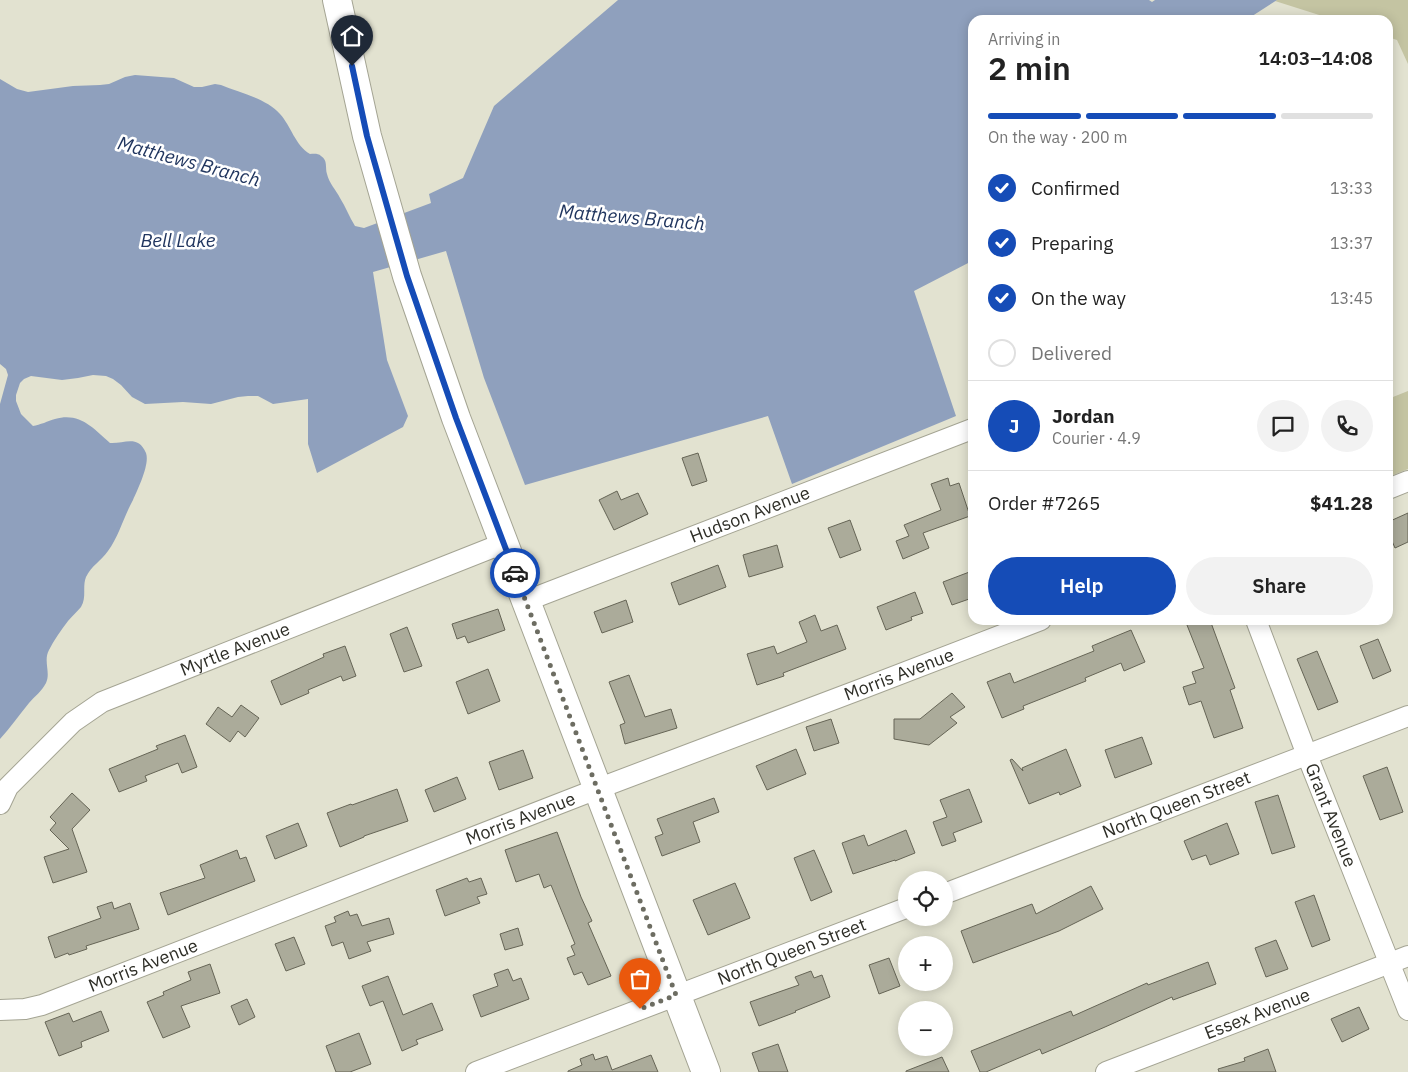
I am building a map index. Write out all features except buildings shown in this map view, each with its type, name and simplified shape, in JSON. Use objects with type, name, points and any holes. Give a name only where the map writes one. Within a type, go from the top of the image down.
[{"type":"main road","points":[[337,0],[367,136],[407,276],[456,418],[706,1072]]},
{"type":"street","name":"Hudson Avenue","points":[[526,601],[968,431]]},
{"type":"street","points":[[1393,487],[1408,481]]},
{"type":"street","name":"Myrtle Avenue","points":[[0,804],[8,787],[73,722],[102,702],[504,543]]},
{"type":"street","name":"Morris Avenue","points":[[0,1010],[25,1009],[42,1005],[597,789],[1028,625]]},
{"type":"street","name":"Grant Avenue","points":[[1258,625],[1307,755],[1399,959],[1408,1010]]},
{"type":"street","name":"North Queen Street","points":[[953,891],[1408,716]]},
{"type":"street","name":"North Queen Street","points":[[476,1072],[898,911]]},
{"type":"street","name":"Essex Avenue","points":[[1106,1072],[1399,959]]},
{"type":"green space","points":[[1408,0],[1408,64],[1397,40],[1393,39],[1393,15],[1319,15],[1275,1]]},
{"type":"green space","points":[[1408,391],[1408,469],[1393,475],[1393,397]]},
{"type":"water","points":[[618,0],[1149,0],[1152,2],[1155,0],[1277,0],[1254,15],[968,15],[968,263],[914,291],[956,416],[792,484],[768,416],[525,485],[484,378],[446,251],[373,272],[387,360],[408,416],[403,427],[317,473],[308,444],[308,399],[273,404],[258,396],[248,396],[211,404],[183,402],[145,404],[132,397],[121,385],[106,376],[93,375],[62,380],[31,376],[24,379],[20,383],[16,401],[21,414],[33,426],[64,417],[72,418],[86,423],[110,443],[130,441],[139,444],[143,447],[147,458],[140,483],[115,539],[108,551],[86,577],[84,600],[81,607],[65,624],[47,654],[48,675],[46,683],[0,739],[0,404],[8,375],[6,369],[0,364],[0,79],[17,89],[28,92],[73,86],[109,84],[135,75],[174,78],[194,87],[221,85],[252,97],[274,108],[301,146],[310,154],[318,154],[323,158],[329,180],[353,223],[355,226],[364,228],[431,203],[429,194],[463,178],[494,106]]},
{"type":"way so far","points":[[515,573],[676,995],[640,1009]]},
{"type":"route","points":[[352,66],[367,136],[407,276],[456,418],[515,573]]},
{"type":"water label","name":"Matthews Branch","points":[[189,161]]},
{"type":"water label","name":"Matthews Branch","points":[[632,217]]},
{"type":"water label","name":"Bell Lake","points":[[178,240]]}]
